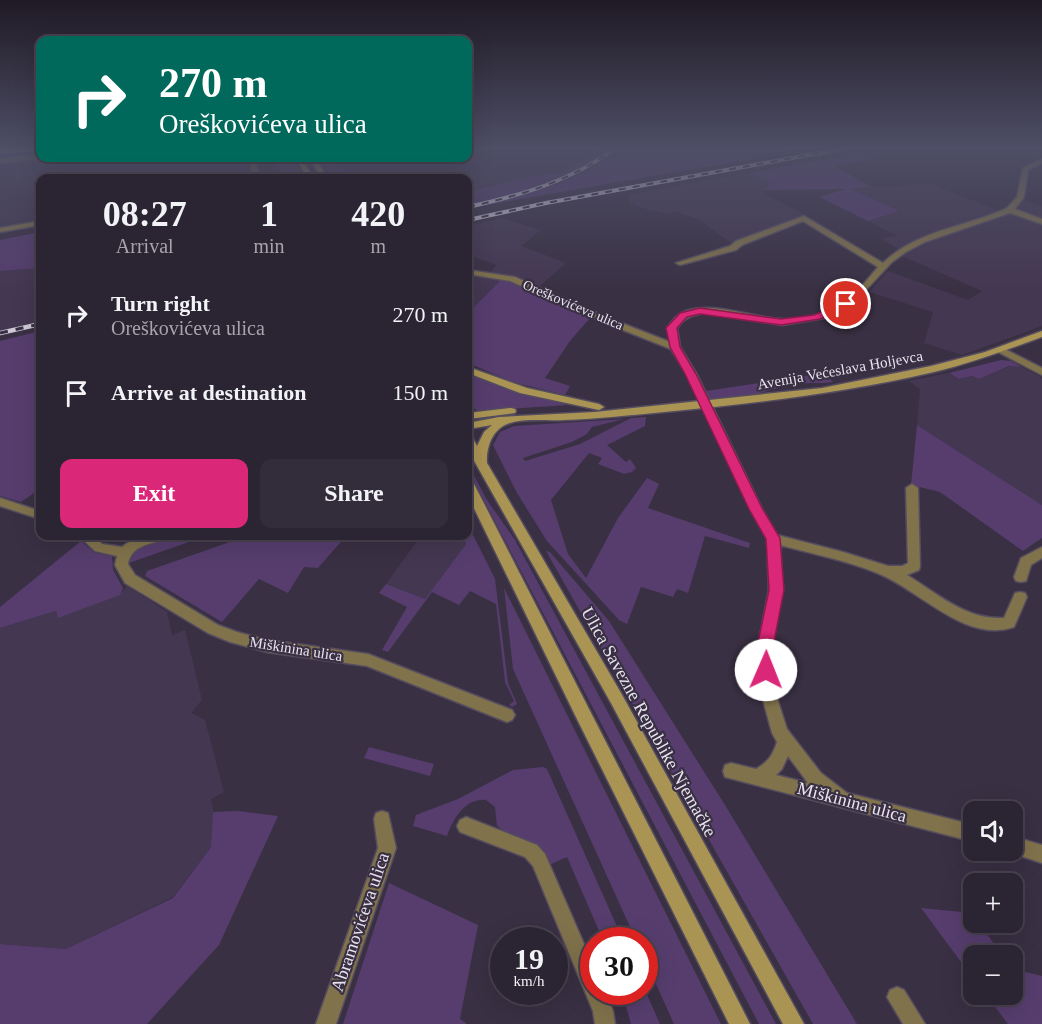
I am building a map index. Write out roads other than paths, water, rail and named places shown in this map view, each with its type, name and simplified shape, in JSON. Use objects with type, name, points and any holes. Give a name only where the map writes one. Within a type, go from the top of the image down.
[{"type":"main road","name":"Avenija Većeslava Holjevca","points":[[472,425],[510,420],[705,406],[791,396],[889,379],[956,363],[1001,350],[1042,334]]},
{"type":"main road","points":[[472,372],[524,392],[599,407]]},
{"type":"main road","name":"Avenija Većeslava Holjevca","points":[[472,416],[506,412],[599,407],[638,410]]},
{"type":"main road","points":[[481,466],[482,448],[486,436],[498,425],[510,420]]},
{"type":"main road","name":"Ulica Savezne Republike Njemačke","points":[[472,448],[616,698],[794,1024]]},
{"type":"main road","points":[[472,492],[580,712],[740,1024]]},
{"type":"street","points":[[844,801],[815,779],[780,733],[767,689],[764,652],[776,590],[773,538],[756,509],[675,347],[672,328],[683,315],[700,311],[715,311],[781,322],[808,320],[830,312],[854,300],[882,266],[916,243],[1010,210],[1021,195]]},
{"type":"street","points":[[1010,210],[1042,222]]},
{"type":"street","points":[[680,263],[733,248],[739,243],[804,218],[834,234],[882,266]]},
{"type":"street","points":[[0,230],[36,224]]},
{"type":"street","name":"Oreškovićeva ulica","points":[[472,273],[512,279],[608,321],[675,347]]},
{"type":"street","points":[[1001,350],[1042,372]]},
{"type":"street","points":[[773,538],[885,570],[904,572],[914,566],[912,488]]},
{"type":"street","points":[[0,502],[36,514]]},
{"type":"street","points":[[90,540],[99,548],[124,552],[133,545],[149,540]]},
{"type":"street","name":"Miškinina ulica","points":[[124,552],[121,565],[130,579],[213,628],[235,638],[267,646],[368,660],[507,715]]},
{"type":"street","points":[[1021,577],[1026,562],[1042,552]]},
{"type":"street","points":[[885,570],[946,608],[985,623],[999,625],[1009,623],[1020,597]]},
{"type":"street","points":[[758,777],[779,762],[785,742]]},
{"type":"street","name":"Miškinina ulica","points":[[731,771],[963,831]]},
{"type":"street","name":"Abramovićeva ulica","points":[[326,1024],[387,848],[382,819]]},
{"type":"street","points":[[466,826],[531,850],[539,860],[580,958]]},
{"type":"street","points":[[1023,849],[1042,854]]},
{"type":"street","points":[[897,997],[915,1024]]},
{"type":"street","points":[[600,1005],[605,1024]]},
{"type":"railway","points":[[472,206],[516,195]]},
{"type":"railway","points":[[472,219],[591,195]]},
{"type":"railway","points":[[0,333],[36,325]]}]
